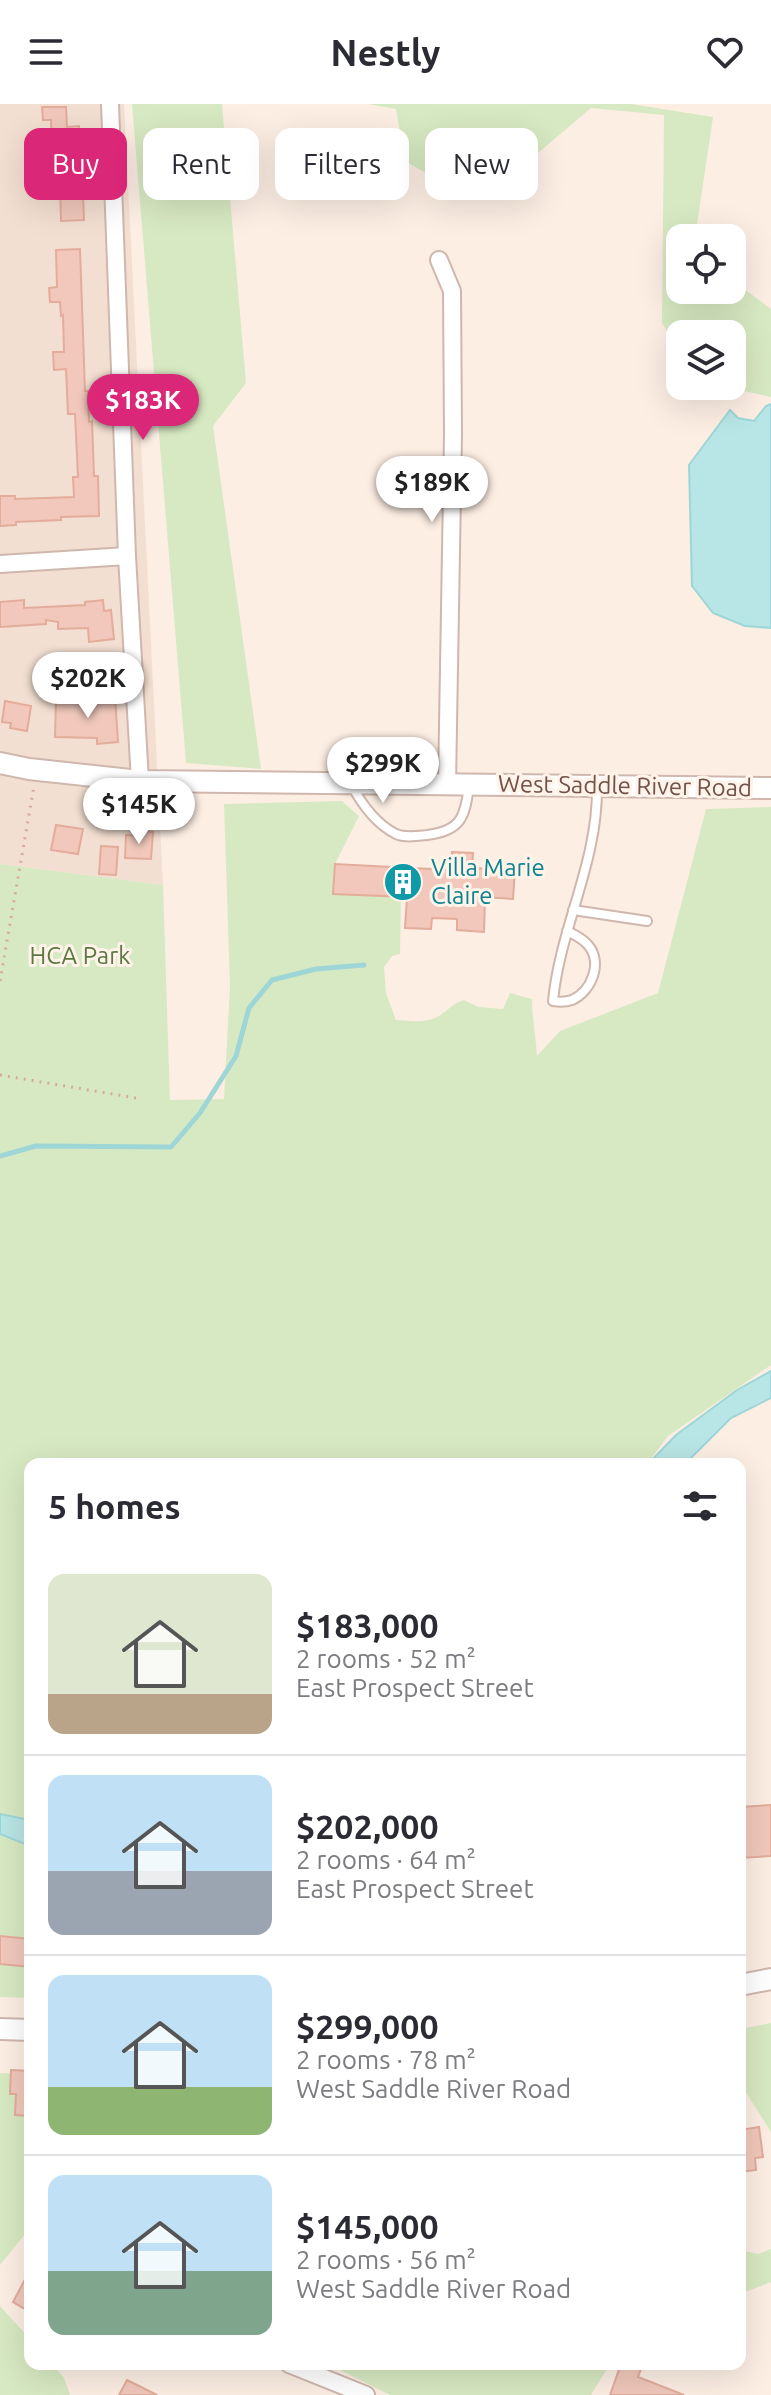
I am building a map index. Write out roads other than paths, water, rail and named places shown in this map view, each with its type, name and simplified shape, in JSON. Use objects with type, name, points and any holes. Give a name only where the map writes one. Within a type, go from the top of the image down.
[{"type":"street","points":[[110,104],[127,556],[140,781]]},
{"type":"street","points":[[439,260],[452,291],[453,448],[447,784]]},
{"type":"street","points":[[0,564],[127,556]]},
{"type":"street","name":"West Saddle River Road","points":[[0,763],[140,781],[771,788]]},
{"type":"street","points":[[746,1984],[771,1979]]},
{"type":"street","points":[[0,2029],[24,2030]]},
{"type":"street","points":[[304,2370],[366,2395]]},
{"type":"lane","points":[[351,783],[363,805],[382,823],[398,835],[413,837],[446,832],[461,821],[469,784]]},
{"type":"lane","points":[[567,931],[591,947],[596,962],[594,976],[577,997],[570,1001],[553,1001],[556,970],[567,931],[593,840],[597,786]]},
{"type":"lane","points":[[573,910],[647,921]]},
{"type":"water","points":[[771,404],[771,628],[745,626],[713,613],[692,586],[689,465],[730,410],[738,418],[754,421]]},
{"type":"water","points":[[771,1371],[771,1398],[731,1418],[691,1458],[654,1458],[676,1435],[737,1390]]},
{"type":"water","points":[[0,1814],[24,1819],[24,1844],[0,1834]]},
{"type":"waterway","points":[[0,1156],[36,1146],[171,1147],[200,1113],[236,1056],[249,1008],[272,980],[316,969],[364,965]]},
{"type":"place","name":"Villa Marie Claire","points":[[403,882]]},
{"type":"park label","name":"HCA Park","points":[[80,956]]}]
